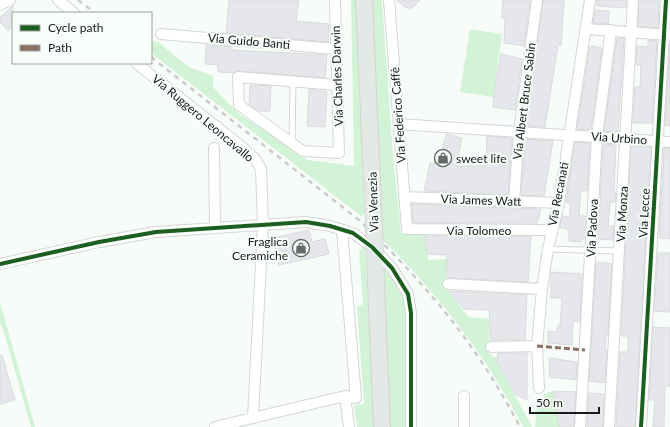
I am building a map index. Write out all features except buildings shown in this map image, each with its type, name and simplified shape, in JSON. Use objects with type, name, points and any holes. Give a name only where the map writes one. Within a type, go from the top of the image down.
[{"type":"main road","name":"Via Venezia","points":[[364,0],[382,427]]},
{"type":"street","points":[[0,5],[10,0]]},
{"type":"street","points":[[58,0],[73,12]]},
{"type":"street","name":"Via Charles Darwin","points":[[292,143],[303,151],[339,153],[335,0]]},
{"type":"street","name":"Via Federico Caffè","points":[[389,0],[406,229]]},
{"type":"street","name":"Via Albert Bruce Sabin","points":[[514,201],[519,132],[537,0]]},
{"type":"street","name":"Via Recanati","points":[[539,388],[537,346],[542,289],[548,249],[559,203],[590,0]]},
{"type":"street","name":"Via Monza","points":[[609,427],[633,0]]},
{"type":"street","name":"Via Lecce","points":[[641,427],[667,35],[666,0]]},
{"type":"street","points":[[586,28],[667,35]]},
{"type":"street","name":"Via Padova","points":[[580,427],[597,137],[611,30]]},
{"type":"street","name":"Via Guido Banti","points":[[161,34],[336,49]]},
{"type":"street","name":"Via Ruggero Leoncavallo","points":[[137,64],[255,159],[261,169],[263,224],[253,418]]},
{"type":"street","points":[[292,143],[239,105],[238,77],[337,85]]},
{"type":"street","name":"Via Urbino","points":[[398,124],[670,142]]},
{"type":"street","points":[[214,148],[215,228]]},
{"type":"street","name":"Via James Watt","points":[[404,197],[559,203]]},
{"type":"street","points":[[0,264],[99,242],[156,232],[306,222],[353,233],[372,246],[392,268],[408,294],[411,313],[411,427]]},
{"type":"street","name":"Via Tolomeo","points":[[406,229],[552,230]]},
{"type":"street","points":[[215,427],[345,396],[356,398],[342,230]]},
{"type":"street","points":[[448,284],[542,289]]},
{"type":"street","points":[[491,347],[537,346]]},
{"type":"street","points":[[345,396],[348,427]]},
{"type":"street","points":[[464,396],[464,427]]},
{"type":"lane","points":[[292,143],[293,81]]},
{"type":"lane","points":[[548,249],[620,251]]},
{"type":"green space","points":[[351,0],[357,0],[364,213],[362,217],[152,54],[152,40],[158,42],[189,67],[213,76],[213,87],[238,113],[308,160],[354,166]]},
{"type":"green space","points":[[371,0],[382,0],[393,156],[401,233],[425,233],[428,260],[447,259],[445,286],[468,317],[490,319],[489,353],[493,357],[498,357],[497,362],[532,427],[523,427],[494,376],[478,352],[442,305],[404,261],[383,240]]},
{"type":"green space","points":[[470,29],[502,34],[493,97],[460,92]]},
{"type":"green space","points":[[365,247],[375,427],[357,427],[354,405],[364,404],[357,307],[363,304],[359,250]]},
{"type":"green space","points":[[383,265],[398,284],[403,294],[406,306],[405,427],[390,427]]},
{"type":"green space","points":[[0,302],[35,427],[31,427],[3,329],[0,324]]},
{"type":"green space","points":[[553,391],[559,427],[535,427],[537,406],[544,402],[544,394]]},
{"type":"railway","points":[[78,0],[94,12]]},
{"type":"railway","points":[[152,58],[359,220],[384,244],[428,292],[468,342],[486,368],[520,427]]},
{"type":"marked path","points":[[537,346],[585,350]]},
{"type":"cycle path","points":[[641,427],[666,0]]},
{"type":"cycle path","points":[[0,264],[99,242],[156,232],[306,222],[330,226],[353,233],[372,247],[392,268],[408,294],[411,313],[411,427]]},
{"type":"place","name":"sweet life","points":[[443,158]]},
{"type":"place","name":"Fraglica Ceramiche","points":[[301,248]]}]
